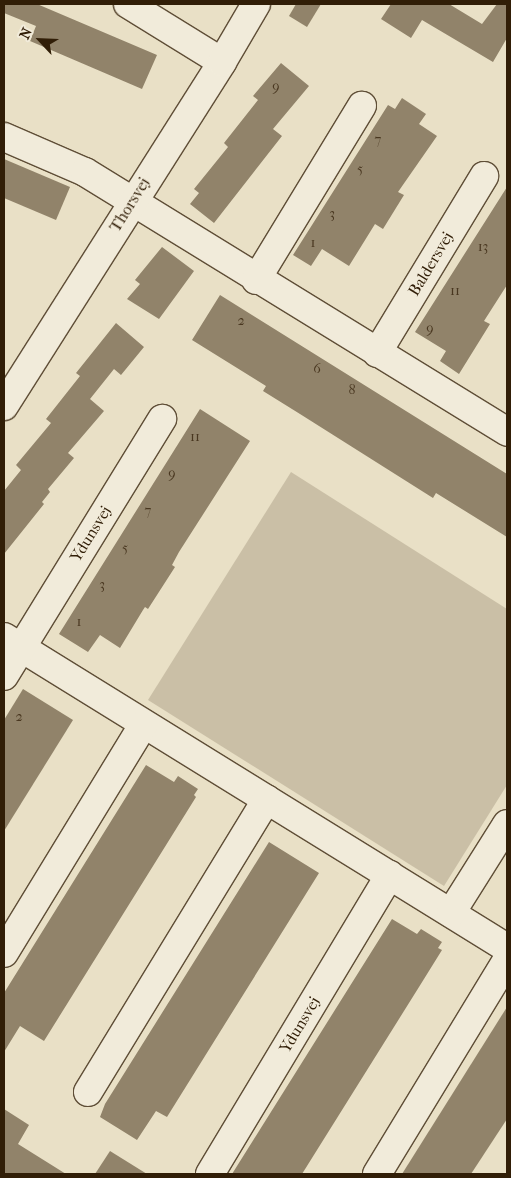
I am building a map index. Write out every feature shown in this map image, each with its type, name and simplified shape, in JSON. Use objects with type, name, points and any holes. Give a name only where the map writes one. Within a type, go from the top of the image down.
[{"type":"street","points":[[128,4],[222,62]]},
{"type":"street","name":"Thorsvej","points":[[4,406],[131,202],[222,62],[256,4]]},
{"type":"street","points":[[256,280],[362,106]]},
{"type":"street","points":[[4,137],[85,172],[256,280],[377,353],[506,427]]},
{"type":"street","name":"Baldersvej","points":[[377,353],[484,176]]},
{"type":"street","name":"Ydunsvej","points":[[4,676],[12,642],[162,419]]},
{"type":"street","points":[[12,642],[507,948]]},
{"type":"street","points":[[4,953],[144,724]]},
{"type":"street","points":[[88,1092],[267,799]]},
{"type":"street","points":[[451,913],[507,824]]},
{"type":"street","name":"Ydunsvej","points":[[210,1174],[390,875]]},
{"type":"street","points":[[377,1174],[507,960]]},
{"type":"shaded area","points":[[291,472],[507,609],[507,785],[444,886],[148,700]]},
{"type":"building","points":[[4,4],[37,4],[157,55],[142,89],[30,41],[36,26],[4,13]]},
{"type":"building","points":[[296,4],[321,4],[307,27],[289,16]]},
{"type":"building","points":[[391,4],[449,4],[482,24],[497,4],[507,4],[507,38],[493,62],[422,20],[411,38],[381,19]]},
{"type":"building","points":[[281,63],[309,86],[273,129],[282,136],[214,223],[190,204],[199,193],[194,189],[228,147],[224,143],[258,100],[253,96]]},
{"type":"building","points":[[402,98],[426,114],[419,124],[437,136],[398,192],[404,195],[383,229],[375,224],[349,266],[322,249],[311,266],[293,255],[388,105],[395,109]]},
{"type":"building","points":[[4,159],[70,187],[56,220],[4,198]]},
{"type":"building","points":[[507,187],[507,285],[484,321],[490,324],[459,374],[440,361],[446,351],[415,332]]},
{"type":"building","points":[[162,247],[194,271],[159,319],[127,299],[140,284],[135,280]]},
{"type":"building","points":[[220,295],[507,474],[507,537],[436,493],[433,498],[263,391],[266,386],[192,340]]},
{"type":"building","points":[[116,323],[144,347],[121,375],[114,369],[90,399],[104,411],[68,453],[74,458],[48,489],[50,492],[42,502],[44,504],[4,554],[4,491],[21,470],[16,465],[51,423],[46,419],[80,376],[76,373]]},
{"type":"building","points":[[200,409],[250,441],[179,552],[172,565],[175,567],[148,609],[145,607],[120,648],[100,635],[88,652],[59,634]]},
{"type":"building","points":[[23,689],[73,720],[4,831],[4,720]]},
{"type":"building","points":[[146,765],[174,782],[178,776],[198,789],[194,795],[196,797],[44,1041],[20,1026],[4,1052],[4,993]]},
{"type":"building","points":[[269,842],[319,873],[167,1117],[156,1111],[137,1140],[100,1117],[105,1104]]},
{"type":"building","points":[[392,919],[417,934],[421,929],[442,942],[438,948],[442,950],[302,1174],[232,1174]]},
{"type":"building","points":[[507,1007],[507,1119],[471,1174],[402,1174]]},
{"type":"building","points":[[4,1109],[29,1125],[18,1144],[66,1174],[4,1174]]},
{"type":"building","points":[[110,1151],[147,1174],[95,1174]]}]
